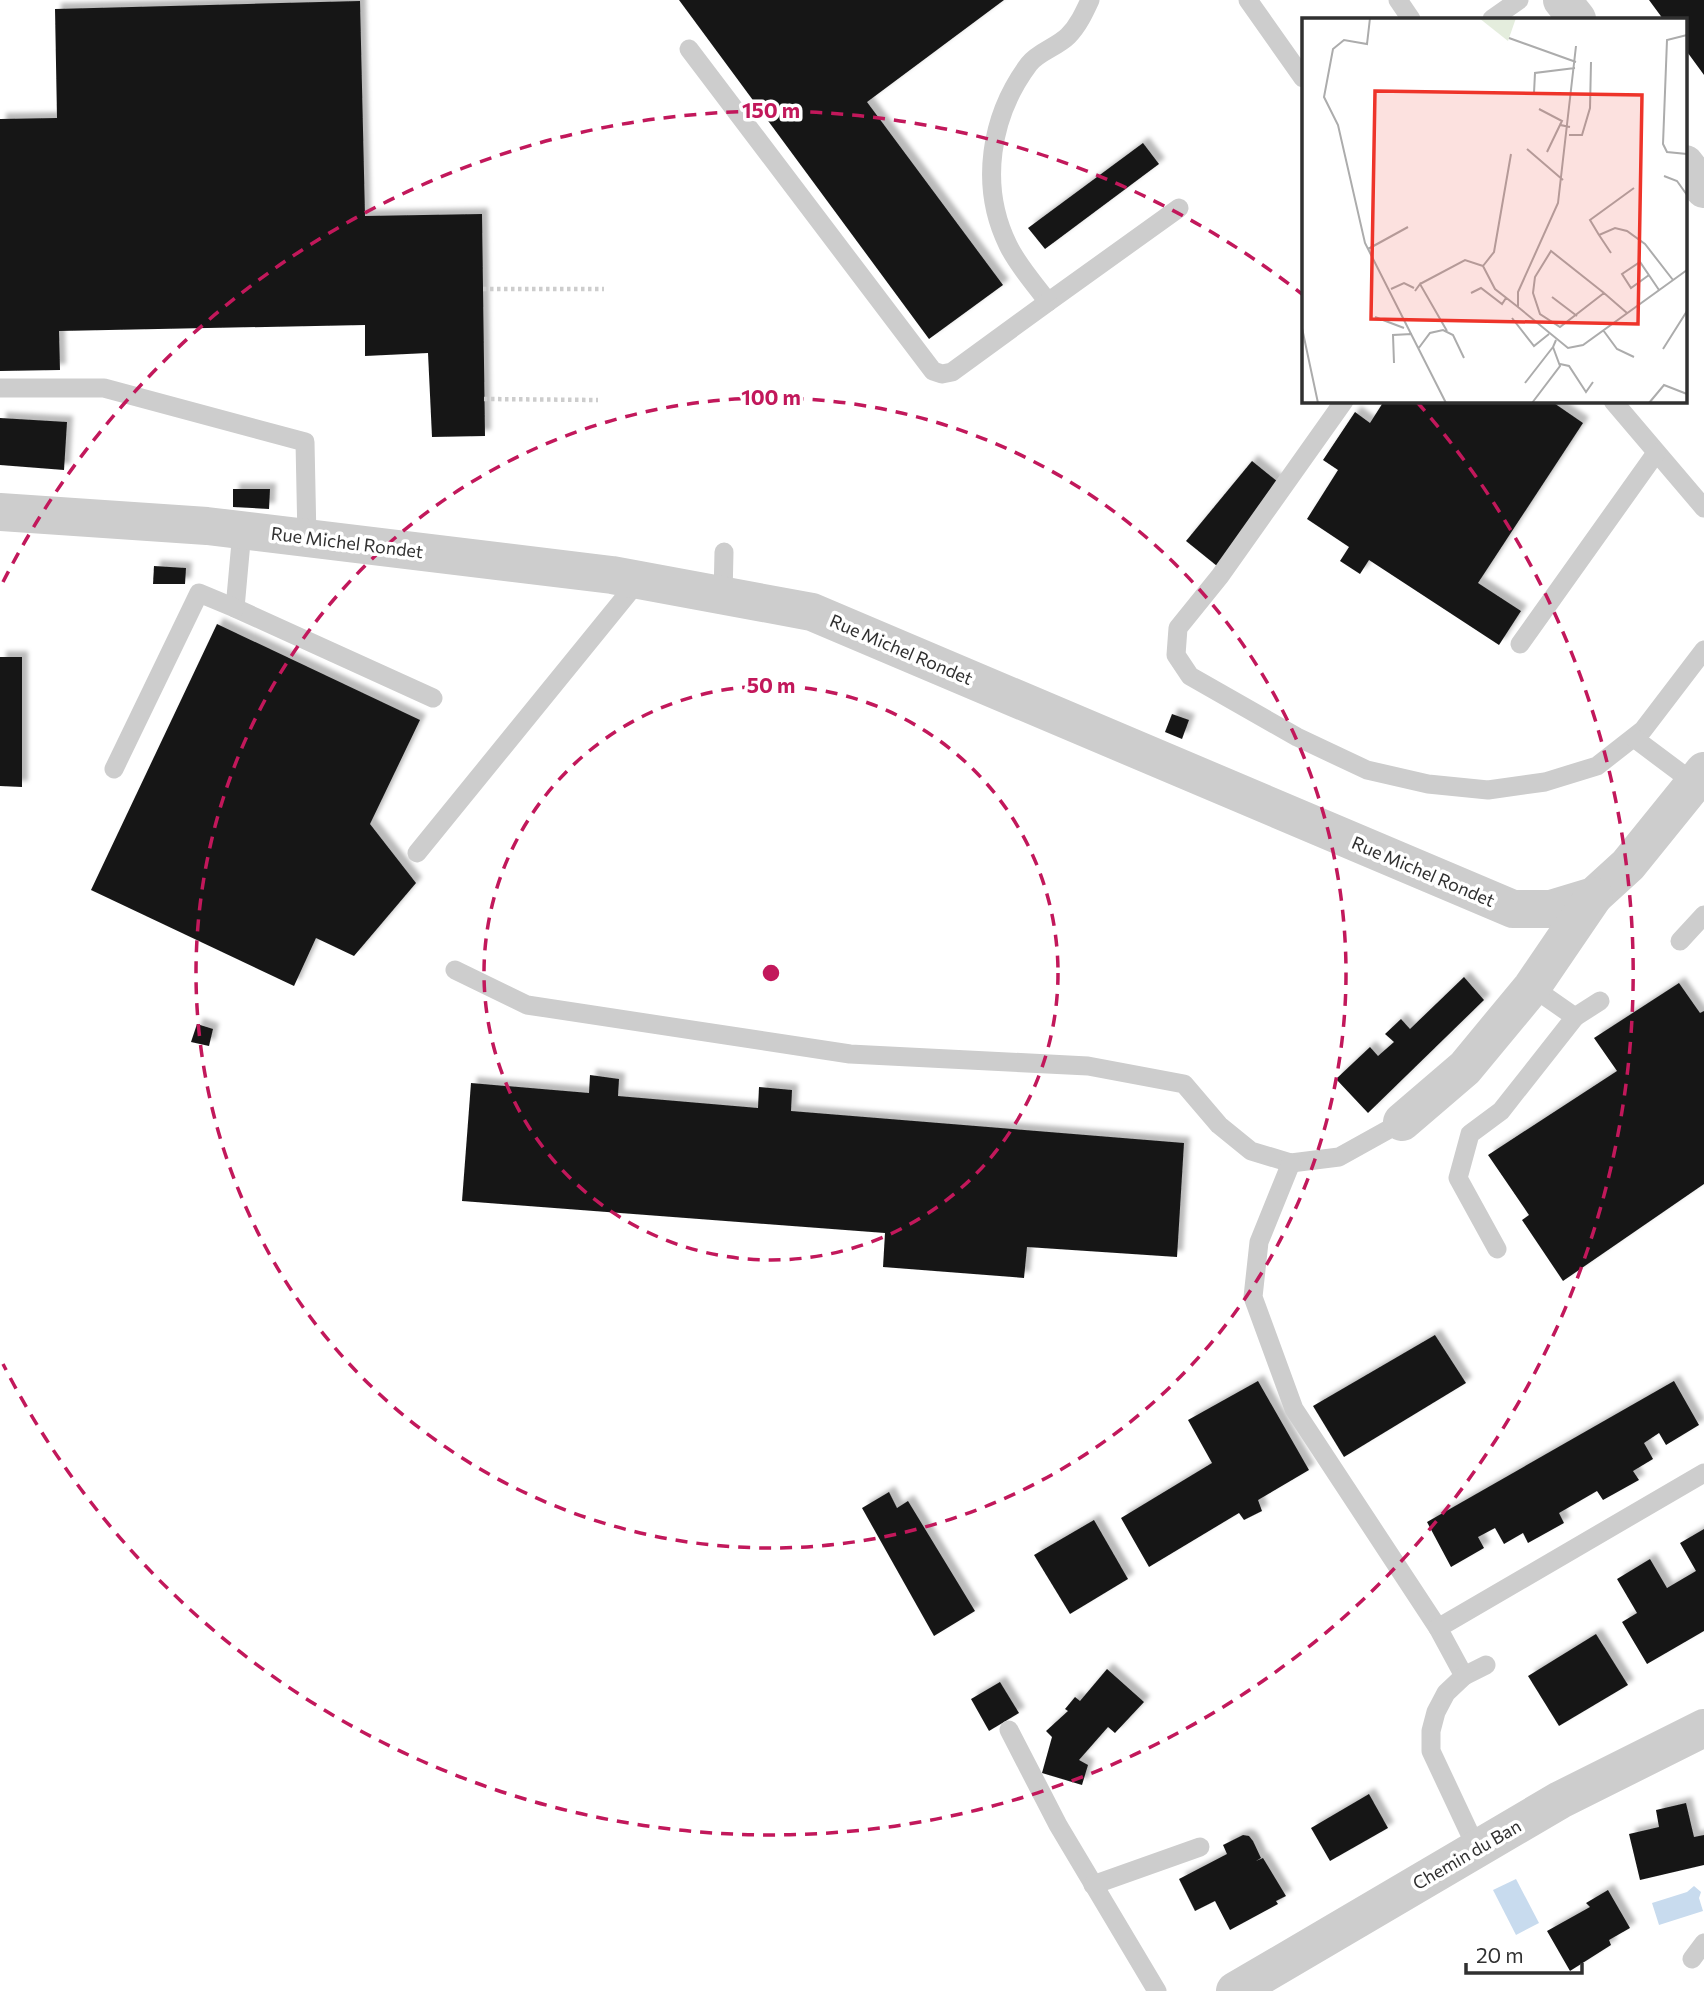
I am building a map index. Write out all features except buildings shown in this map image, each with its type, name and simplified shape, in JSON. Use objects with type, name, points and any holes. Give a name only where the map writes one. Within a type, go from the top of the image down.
[{"type":"street","points":[[1562,0],[1576,18]]},
{"type":"street","points":[[1686,165],[1704,189]]},
{"type":"street","name":"Rue Michel Rondet","points":[[0,512],[242,531],[307,539],[639,580],[812,612],[1513,909],[1551,909],[1594,896],[1628,865],[1699,777]]},
{"type":"street","points":[[1402,1122],[1465,1068],[1532,987],[1594,896]]},
{"type":"street","name":"Chemin du Ban","points":[[1235,1991],[1560,1800],[1704,1728]]},
{"type":"lane","points":[[1048,302],[1008,247],[998,220],[991,186],[991,153],[1013,90],[1031,61],[1067,37],[1082,18],[1090,0]]},
{"type":"lane","points":[[1248,0],[1302,77]]},
{"type":"lane","points":[[1398,0],[1411,18]]},
{"type":"lane","points":[[1493,18],[1519,0]]},
{"type":"lane","points":[[689,49],[933,371],[942,374],[952,372],[1179,208]]},
{"type":"lane","points":[[0,388],[104,388],[305,442],[307,539]]},
{"type":"lane","points":[[1343,402],[1220,576],[1178,628],[1176,656],[1190,676],[1297,737],[1367,770],[1428,784],[1488,790],[1545,782],[1597,766],[1643,730],[1704,650]]},
{"type":"lane","points":[[1614,402],[1704,508]]},
{"type":"lane","points":[[1520,644],[1656,453]]},
{"type":"lane","points":[[235,608],[242,531]]},
{"type":"lane","points":[[723,596],[724,551]]},
{"type":"lane","points":[[417,853],[639,580]]},
{"type":"lane","points":[[114,769],[199,593],[433,698]]},
{"type":"lane","points":[[1634,738],[1699,777]]},
{"type":"lane","points":[[1679,942],[1704,915]]},
{"type":"lane","points":[[455,970],[527,1005],[850,1054],[1088,1066],[1185,1084],[1219,1125],[1251,1151],[1291,1163],[1339,1157],[1402,1122]]},
{"type":"lane","points":[[1532,987],[1575,1017]]},
{"type":"lane","points":[[1497,1249],[1458,1178],[1470,1134],[1501,1111],[1575,1017],[1600,1001]]},
{"type":"lane","points":[[1291,1163],[1259,1242],[1253,1297],[1294,1409],[1438,1628],[1464,1676]]},
{"type":"lane","points":[[1438,1628],[1704,1473]]},
{"type":"lane","points":[[1477,1849],[1430,1751],[1436,1712],[1446,1693],[1464,1676],[1486,1665]]},
{"type":"lane","points":[[1009,1730],[1058,1825],[1157,1991]]},
{"type":"lane","points":[[1093,1885],[1200,1847]]},
{"type":"lane","points":[[1692,1959],[1704,1943]]},
{"type":"path","points":[[483,289],[604,289]]},
{"type":"path","points":[[484,399],[598,400]]},
{"type":"water","points":[[1516,1879],[1539,1923],[1516,1935],[1493,1890]]},
{"type":"water","points":[[1694,1886],[1701,1892],[1699,1898],[1703,1911],[1659,1925],[1652,1903],[1687,1892]]}]
